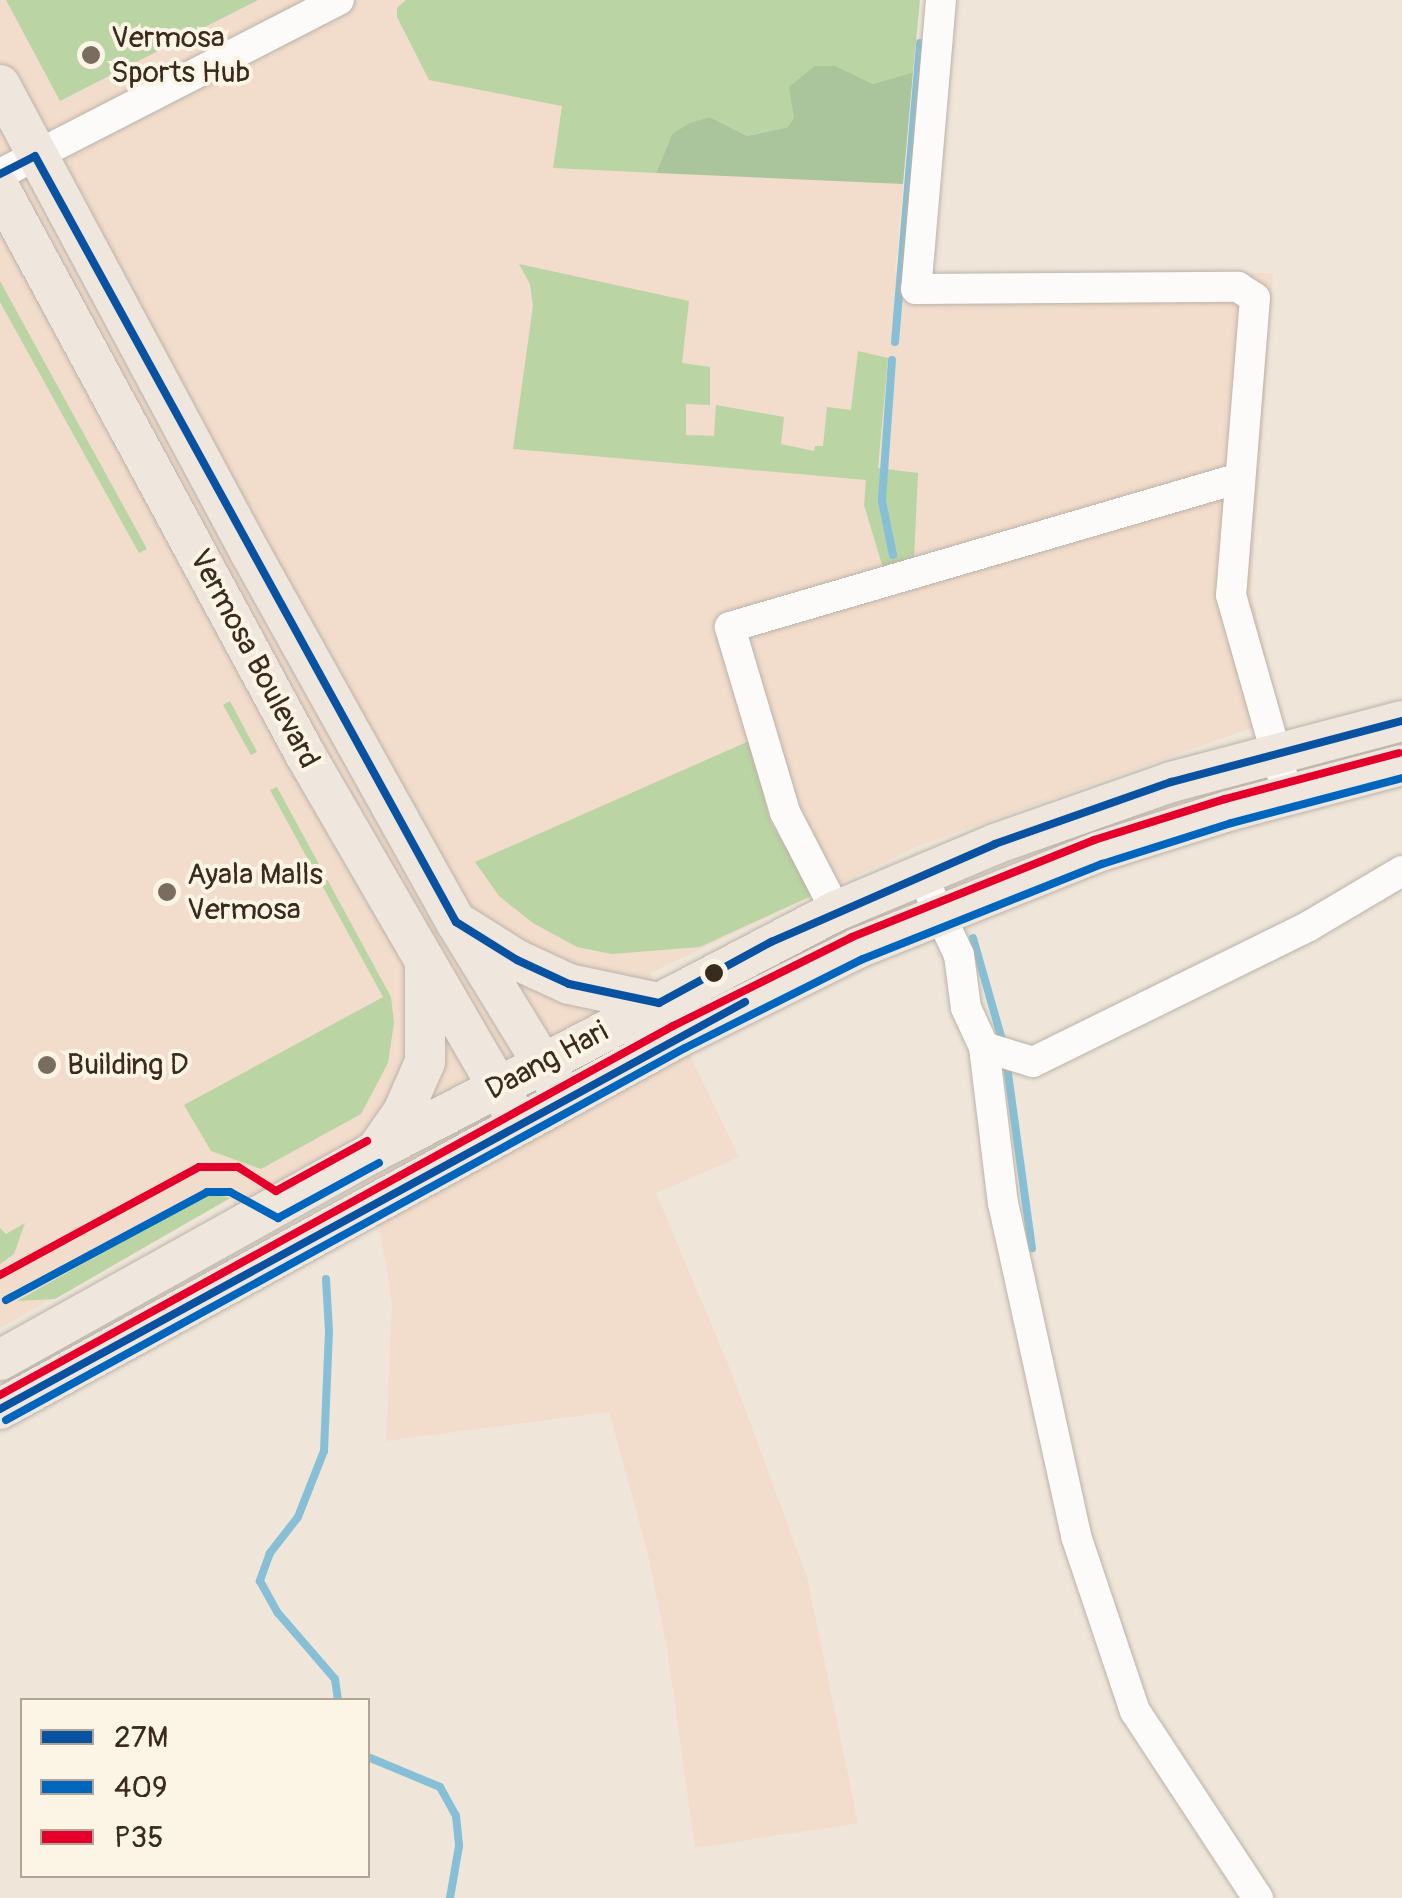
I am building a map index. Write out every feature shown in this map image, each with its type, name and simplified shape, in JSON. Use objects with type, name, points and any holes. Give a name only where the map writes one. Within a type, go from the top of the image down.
[{"type":"main road","name":"Vermosa Boulevard","points":[[0,85],[456,922],[564,1099]]},
{"type":"main road","name":"Vermosa Boulevard","points":[[0,188],[296,737],[520,1124]]},
{"type":"main road","name":"Daang Hari","points":[[0,1360],[374,1152],[836,911],[922,874],[1153,788],[1402,722]]},
{"type":"main road","name":"Daang Hari","points":[[0,1409],[792,978],[940,912],[1098,852],[1402,765]]},
{"type":"main road","points":[[456,922],[516,960],[569,984],[659,1002]]},
{"type":"main road","points":[[374,1152],[403,1112],[425,1062],[424,962]]},
{"type":"street","points":[[0,174],[339,0]]},
{"type":"street","points":[[941,0],[916,289],[1245,288],[1256,305],[1231,595],[1288,795]]},
{"type":"street","points":[[836,911],[785,812],[730,626],[1240,478]]},
{"type":"street","points":[[984,1047],[1033,1062],[1308,926],[1402,870]]},
{"type":"street","points":[[922,874],[959,955],[966,1008],[984,1047],[1003,1203],[1076,1536],[1135,1712],[1258,1898]]},
{"type":"shaded area","points":[[0,0],[510,0],[562,106],[553,168],[903,184],[895,274],[1273,273],[1251,591],[1279,718],[921,845],[650,973],[739,1157],[656,1193],[733,1376],[807,1577],[858,1823],[695,1848],[667,1648],[648,1554],[609,1412],[386,1441],[392,1304],[381,1235],[345,1148],[235,1206],[230,1199],[0,1328]]},
{"type":"green space","name":"Vermosa Sports Hub","points":[[6,0],[258,0],[60,101]]},
{"type":"green space","points":[[406,0],[920,0],[913,72],[873,84],[836,66],[788,127],[747,136],[710,117],[672,134],[656,173],[553,168],[562,106],[429,80],[397,17],[397,8]]},
{"type":"green space","points":[[815,66],[836,66],[873,84],[913,72],[903,184],[656,173],[672,134],[690,123],[710,117],[747,136],[788,127],[794,118],[789,87]]},
{"type":"green space","points":[[519,264],[689,301],[682,363],[710,367],[710,405],[686,404],[686,435],[714,436],[716,405],[784,417],[781,444],[814,451],[815,446],[823,446],[827,407],[851,410],[858,351],[888,358],[878,468],[918,473],[914,559],[883,568],[864,505],[866,480],[513,449],[533,306],[530,284]]},
{"type":"green space","points":[[0,281],[147,549],[139,553],[0,302]]},
{"type":"green space","points":[[230,701],[257,752],[251,755],[223,705]]},
{"type":"green space","points":[[749,741],[771,823],[808,881],[811,896],[700,947],[612,954],[577,947],[533,923],[499,896],[475,862]]},
{"type":"green space","points":[[277,787],[391,997],[394,1023],[388,1063],[361,1114],[261,1169],[211,1151],[184,1105],[383,997],[270,790]]},
{"type":"green space","points":[[203,1196],[230,1198],[55,1299],[17,1301]]},
{"type":"green space","points":[[25,1223],[14,1254],[0,1264],[0,1228],[6,1234]]},
{"type":"waterway","points":[[895,342],[920,43]]},
{"type":"waterway","points":[[892,360],[882,501],[893,555]]},
{"type":"waterway","points":[[973,938],[1003,1043]]},
{"type":"waterway","points":[[1007,1066],[1032,1248]]},
{"type":"waterway","points":[[326,1279],[329,1331],[324,1451],[298,1517],[270,1553],[260,1581],[278,1613],[335,1679],[338,1698]]},
{"type":"waterway","points":[[370,1758],[440,1787],[456,1816],[459,1846],[450,1898]]},
{"type":"transit line","name":"27M","points":[[0,174],[35,156],[456,922],[517,960],[569,984],[659,1003],[771,942],[995,844],[1171,782],[1402,721]]},
{"type":"transit line","name":"P35","points":[[0,1395],[673,1026],[852,937],[1094,840],[1225,799],[1399,753]]},
{"type":"transit line","name":"409","points":[[6,1420],[685,1048],[863,959],[1102,864],[1231,823],[1402,778]]},
{"type":"transit line","name":"27M","points":[[0,1409],[745,1002]]},
{"type":"transit line","name":"P35","points":[[0,1275],[199,1167],[238,1167],[276,1191],[367,1141]]},
{"type":"transit line","name":"409","points":[[6,1300],[207,1192],[230,1192],[278,1218],[379,1163]]},
{"type":"place","name":"Vermosa Sports Hub","points":[[91,55]]},
{"type":"place","name":"Ayala Malls Vermosa","points":[[167,892]]},
{"type":"place","name":"Building D","points":[[47,1065]]}]
